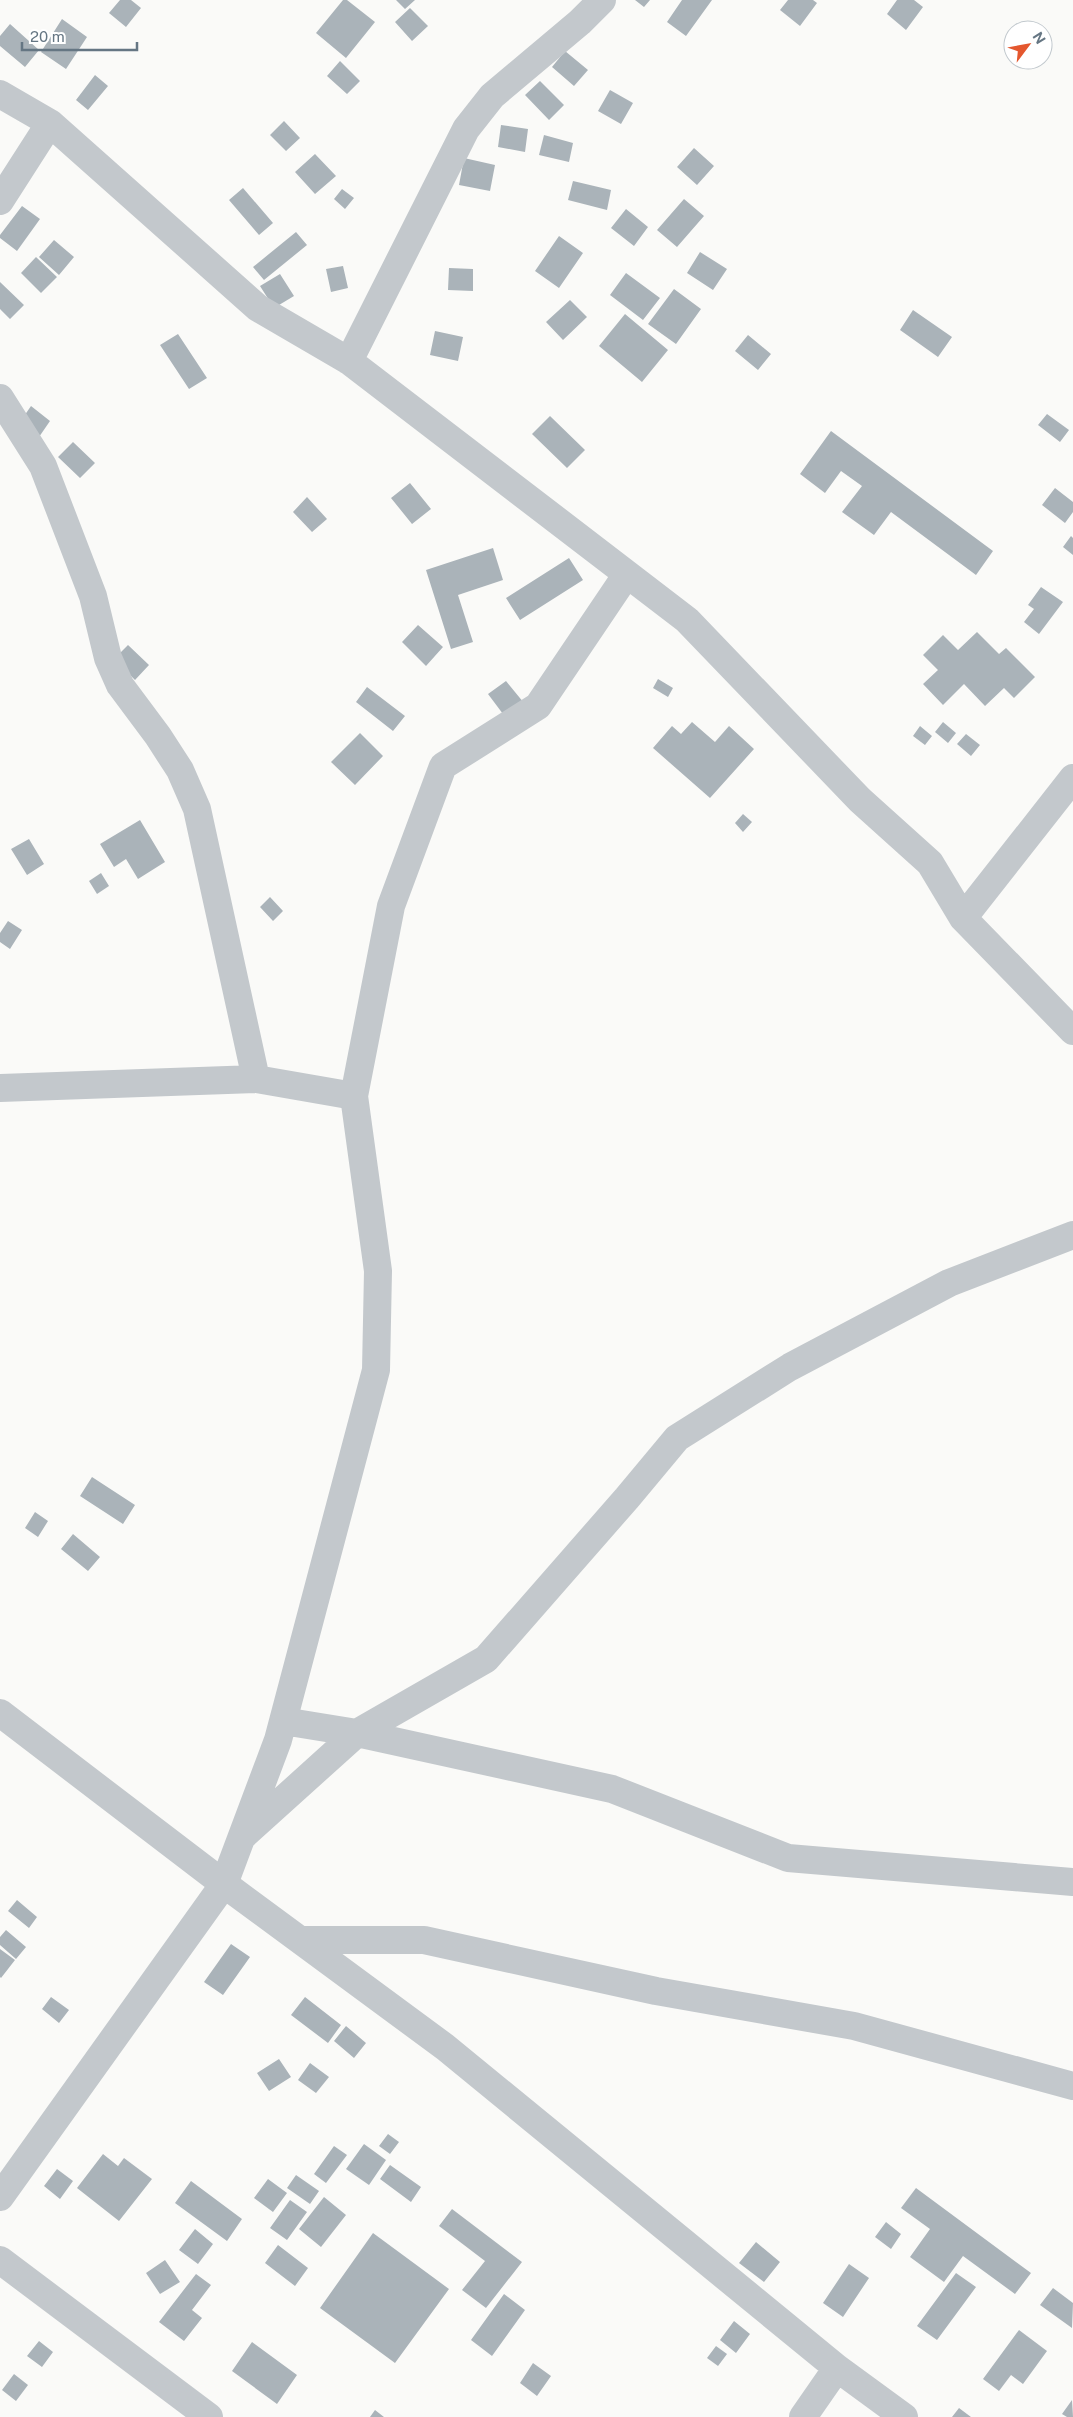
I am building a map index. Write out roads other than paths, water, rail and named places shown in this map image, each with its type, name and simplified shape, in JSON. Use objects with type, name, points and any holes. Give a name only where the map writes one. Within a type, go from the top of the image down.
[{"type":"street","points":[[350,361],[466,129],[492,96],[573,28],[602,0]]},
{"type":"street","points":[[0,94],[50,123],[258,308],[350,361],[687,620],[860,800],[930,863],[963,918],[1073,1031]]},
{"type":"street","points":[[0,201],[50,123]]},
{"type":"street","points":[[0,398],[42,466],[93,596],[108,658],[120,685],[158,736],[180,770],[197,809],[256,1078]]},
{"type":"street","points":[[0,2197],[224,1884],[283,1721],[376,1370],[378,1271],[354,1096],[391,906],[443,766],[538,706],[627,574]]},
{"type":"street","points":[[963,918],[1073,778]]},
{"type":"street","points":[[0,1088],[256,1078],[354,1096]]},
{"type":"street","points":[[241,1837],[357,1734],[486,1659],[677,1438],[790,1368],[949,1283],[1073,1235]]},
{"type":"street","points":[[0,1713],[224,1884],[446,2047],[837,2368],[904,2417]]},
{"type":"street","points":[[283,1721],[357,1734],[612,1789],[788,1858],[1073,1882]]},
{"type":"street","points":[[300,1940],[424,1940],[656,1991],[854,2026],[1073,2086]]},
{"type":"street","points":[[0,2260],[209,2417]]},
{"type":"street","points":[[803,2417],[837,2368]]}]
